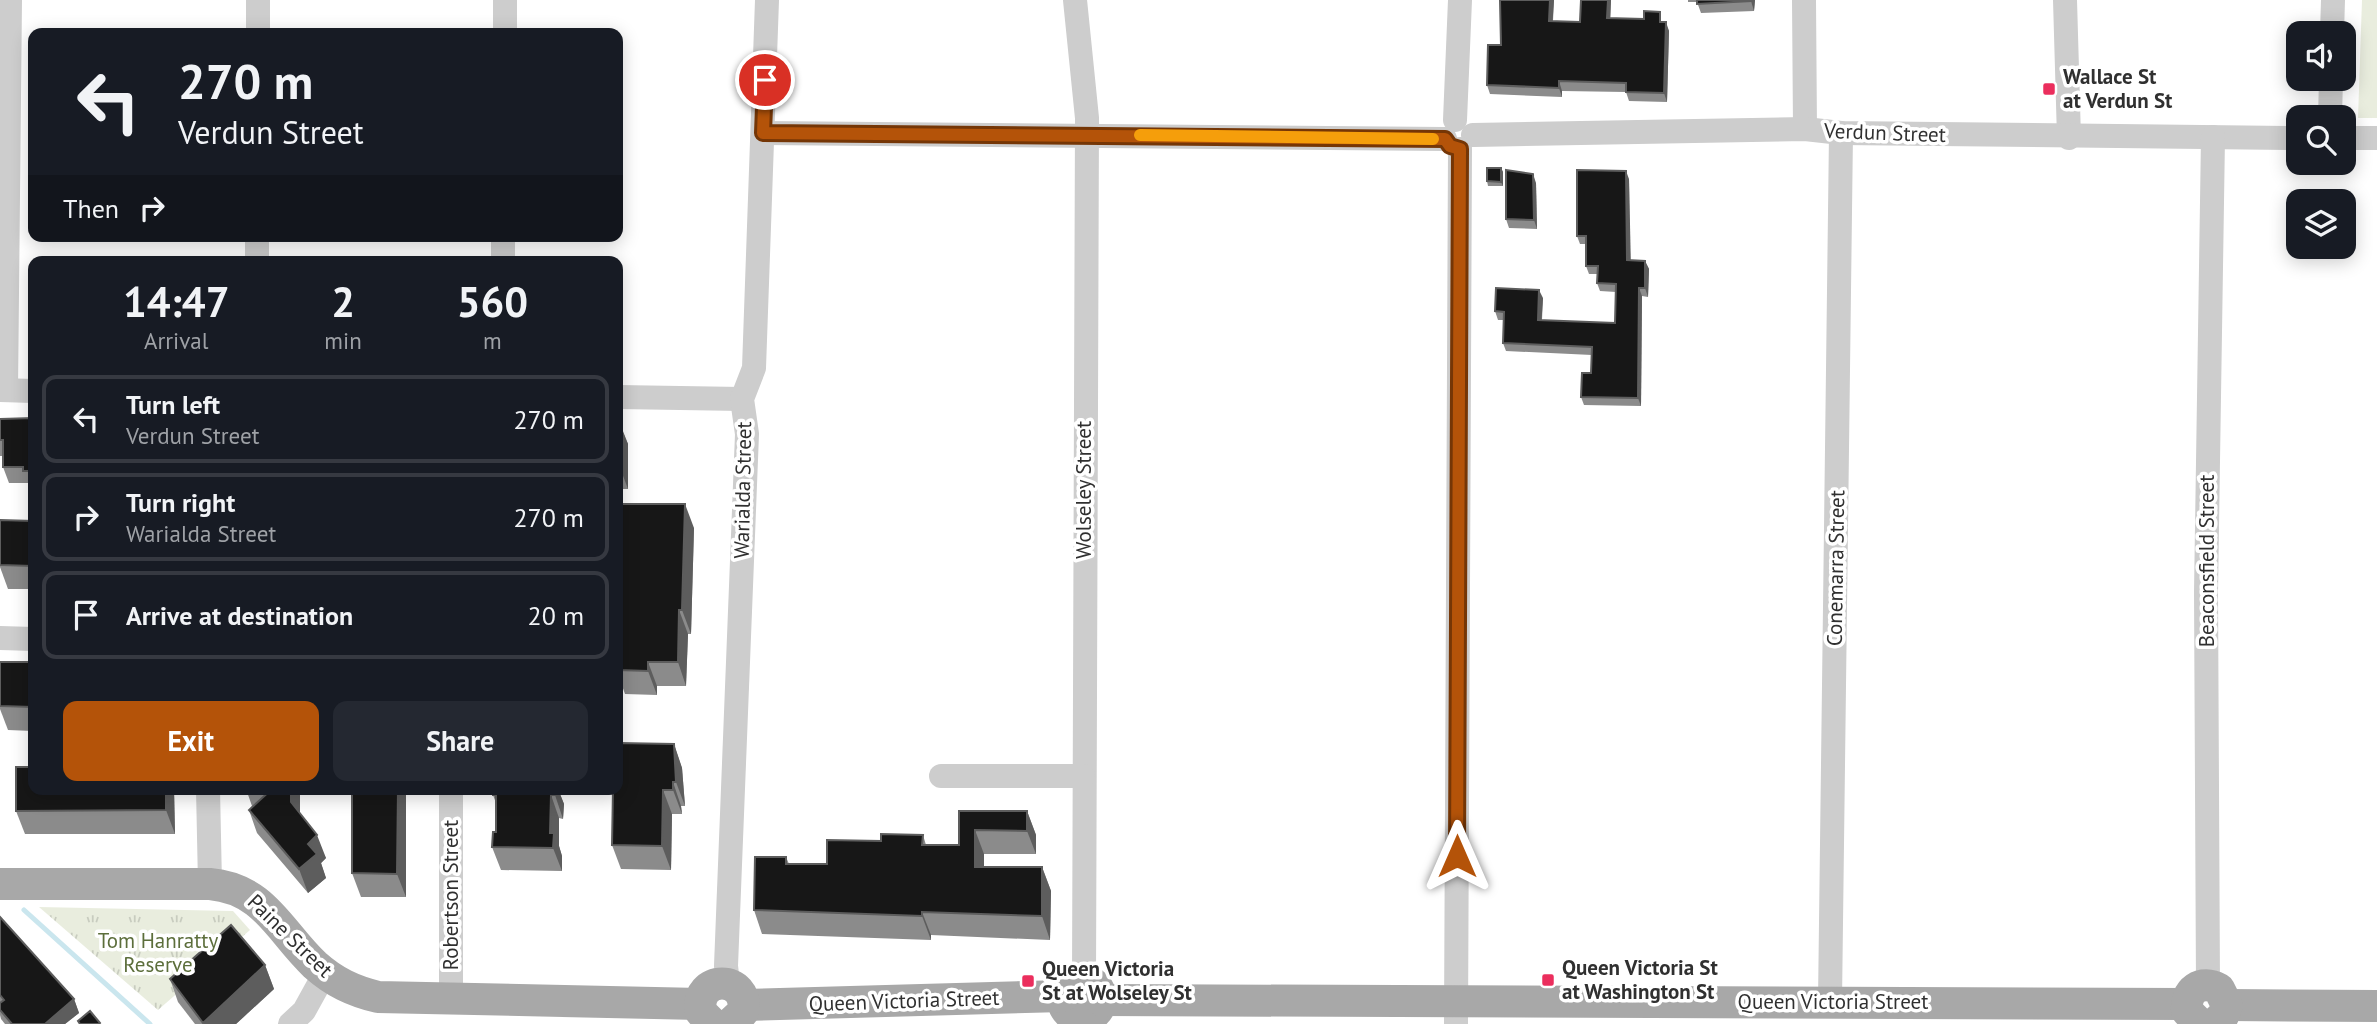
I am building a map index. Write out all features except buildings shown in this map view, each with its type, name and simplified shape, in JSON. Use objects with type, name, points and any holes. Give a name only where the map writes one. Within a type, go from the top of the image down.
[{"type":"main road","name":"Paine Street","points":[[0,884],[229,886],[249,894],[325,973],[347,988],[378,998],[451,1001]]},
{"type":"main road","points":[[451,1001],[706,1014],[710,985],[734,1004]]},
{"type":"main road","name":"Queen Victoria Street","points":[[734,1004],[1082,1004],[1456,1013],[1830,1002],[2207,1008],[2377,1006]]},
{"type":"street","points":[[10,0],[3,390],[28,391]]},
{"type":"street","points":[[258,0],[258,28]]},
{"type":"street","points":[[505,0],[505,28]]},
{"type":"street","name":"Warialda Street","points":[[734,1004],[726,966],[747,434],[742,399],[754,368],[767,0]]},
{"type":"street","name":"Wolseley Street","points":[[1075,0],[1087,118],[1082,1004]]},
{"type":"street","points":[[1456,1013],[1460,0]]},
{"type":"street","points":[[1804,0],[1805,129]]},
{"type":"street","points":[[2065,0],[2069,138]]},
{"type":"street","points":[[2332,21],[2333,0]]},
{"type":"street","name":"Verdun Street","points":[[763,133],[1458,136],[1805,129],[1841,133],[2069,138],[2286,138]]},
{"type":"street","name":"Conemarra Street","points":[[1830,1002],[1841,133]]},
{"type":"street","name":"Beaconsfield Street","points":[[2207,1008],[2206,592],[2213,137]]},
{"type":"street","points":[[2356,138],[2377,138]]},
{"type":"street","points":[[623,397],[742,399]]},
{"type":"street","points":[[0,639],[28,639]]},
{"type":"street","points":[[941,776],[1083,776]]},
{"type":"street","points":[[208,795],[210,884]]},
{"type":"street","name":"Robertson Street","points":[[451,795],[451,1001]]},
{"type":"street","points":[[290,1024],[304,1011],[325,973]]},
{"type":"green space","points":[[2362,0],[2377,0],[2377,118],[2358,118]]},
{"type":"green space","name":"Tom Hanratty Reserve","points":[[39,907],[233,911],[250,930],[158,1010]]},
{"type":"waterway","points":[[24,910],[150,1024]]},
{"type":"slow traffic","points":[[1140,135],[1433,139]]},
{"type":"place","name":"Wallace St at Verdun St","points":[[2049,89]]},
{"type":"place","name":"Queen Victoria St at Washington St","points":[[1548,980]]},
{"type":"place","name":"Queen Victoria St at Wolseley St","points":[[1028,981]]},
{"type":"route","points":[[765,80],[763,133],[1445,139],[1450,146],[1460,149],[1457,856]]}]
